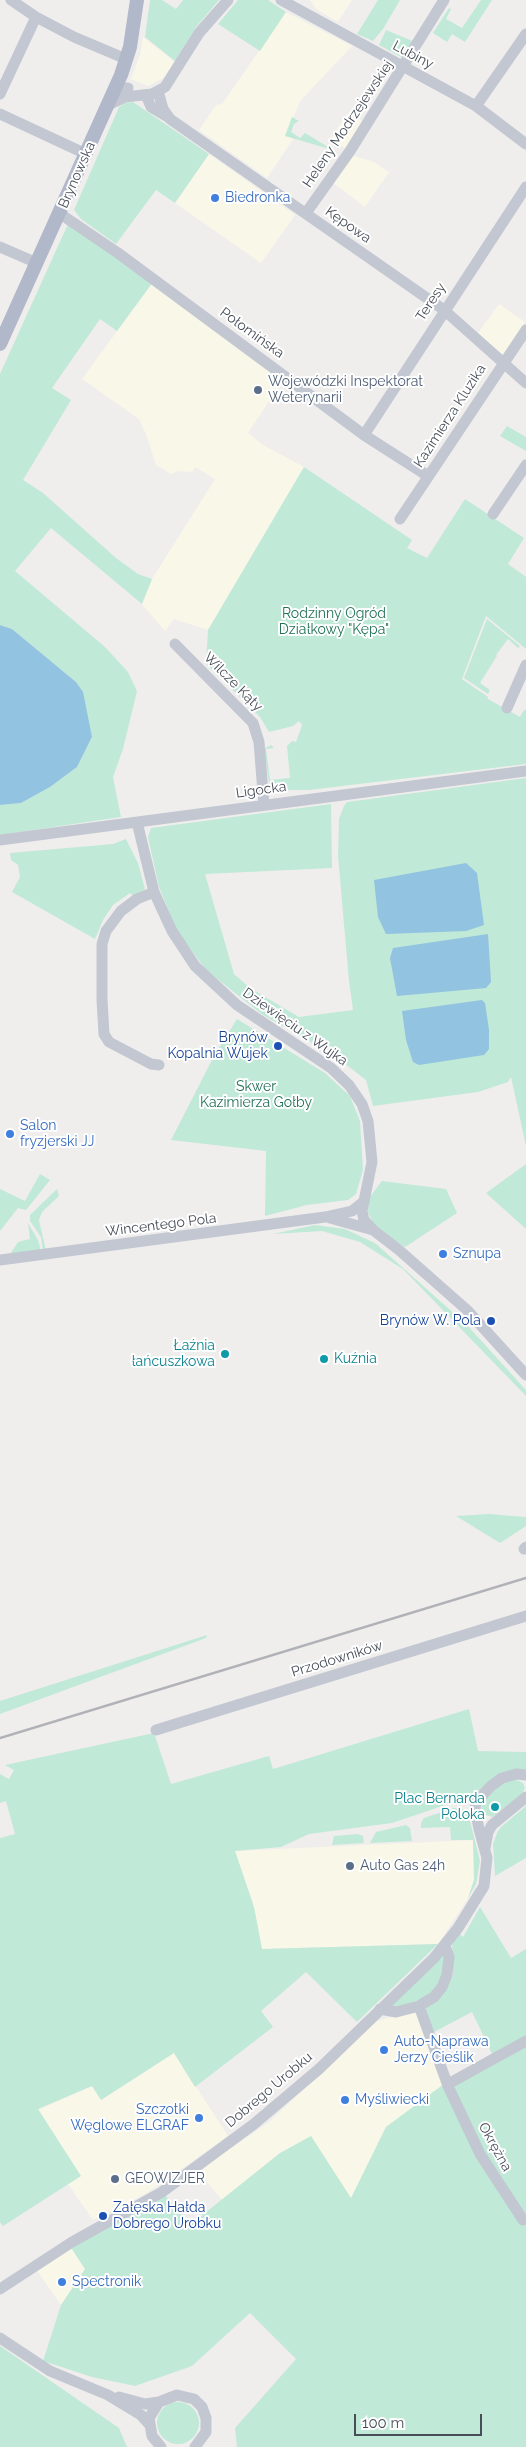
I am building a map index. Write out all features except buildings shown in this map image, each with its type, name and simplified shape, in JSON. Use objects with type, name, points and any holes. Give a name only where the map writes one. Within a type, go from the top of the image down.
[{"type":"main road","name":"Brynowska","points":[[0,344],[108,105],[122,87],[137,0]]},
{"type":"street","points":[[11,0],[36,17],[74,37],[126,59]]},
{"type":"street","points":[[122,87],[146,95],[158,91],[170,82],[199,33],[228,0]]},
{"type":"street","name":"Lubiny","points":[[281,0],[476,106],[526,144]]},
{"type":"street","name":"Heleny Modrzejewskiej","points":[[306,214],[350,152],[444,0]]},
{"type":"street","points":[[0,94],[36,17]]},
{"type":"street","points":[[476,106],[526,34]]},
{"type":"street","points":[[158,91],[164,109],[170,119]]},
{"type":"street","name":"Kępowa","points":[[146,95],[151,107],[444,310],[526,383]]},
{"type":"street","points":[[0,114],[86,154]]},
{"type":"street","name":"Teresy","points":[[364,435],[526,187]]},
{"type":"street","name":"Połomińska","points":[[60,213],[132,263],[364,435],[428,476]]},
{"type":"street","points":[[0,247],[37,263]]},
{"type":"street","name":"Kazimierza Kluzika","points":[[400,519],[502,362],[526,330]]},
{"type":"street","points":[[493,514],[526,464]]},
{"type":"street","name":"Wilcze Kąty","points":[[175,644],[253,723],[259,742],[264,805]]},
{"type":"street","points":[[507,708],[526,665]]},
{"type":"street","name":"Ligocka","points":[[0,840],[526,771]]},
{"type":"street","name":"Dziewięciu z Wujka","points":[[137,822],[154,892],[172,931],[184,951],[207,979],[237,1005],[331,1068],[356,1094],[368,1121],[372,1162],[371,1177],[362,1203]]},
{"type":"street","points":[[154,892],[138,899],[121,911],[106,931],[102,944],[102,1000],[104,1034],[109,1042],[159,1066]]},
{"type":"street","points":[[362,1203],[364,1220],[373,1230]]},
{"type":"street","name":"Wincentego Pola","points":[[0,1260],[171,1239],[325,1217],[352,1211],[362,1203]]},
{"type":"street","name":"Wincentego Pola","points":[[325,1217],[373,1230],[453,1296],[526,1375]]},
{"type":"street","name":"Przodowników","points":[[156,1730],[526,1616]]},
{"type":"street","points":[[499,1818],[488,1820],[476,1815],[475,1809],[481,1796],[502,1778],[521,1774],[526,1782]]},
{"type":"street","name":"Dobrego Urobku","points":[[485,1850],[488,1832],[499,1818],[526,1797]]},
{"type":"street","name":"Dobrego Urobku","points":[[0,2289],[72,2242],[154,2197],[181,2179],[273,2109],[324,2064],[445,1946],[484,1886],[487,1870],[485,1850],[476,1815]]},
{"type":"street","points":[[380,2009],[396,2012],[418,2006],[434,1997],[446,1980],[449,1957],[445,1946]]},
{"type":"street","name":"Okrężna","points":[[418,2006],[448,2084],[480,2154],[523,2220]]},
{"type":"street","points":[[448,2084],[526,2041]]},
{"type":"street","points":[[0,2338],[50,2371],[108,2395],[141,2415],[149,2424]]},
{"type":"street","points":[[108,2395],[145,2404],[159,2402],[177,2394],[194,2399],[202,2407],[206,2418],[206,2432],[211,2446]]},
{"type":"street","points":[[159,2402],[151,2412],[149,2424],[150,2442],[161,2447]]},
{"type":"street","points":[[195,2447],[206,2432]]},
{"type":"shaded area","points":[[310,0],[352,0],[338,22],[316,9]]},
{"type":"shaded area","points":[[286,12],[352,46],[301,100],[285,136],[294,138],[267,178],[199,130],[216,105],[222,104]]},
{"type":"shaded area","points":[[143,37],[176,63],[165,77],[148,86],[131,79],[140,55]]},
{"type":"shaded area","points":[[347,114],[363,121],[346,148],[329,141]]},
{"type":"shaded area","points":[[209,154],[295,215],[261,263],[175,203]]},
{"type":"shaded area","points":[[351,155],[374,162],[389,172],[365,207],[332,182]]},
{"type":"shaded area","points":[[153,282],[283,380],[248,433],[263,445],[304,467],[208,630],[174,619],[165,631],[142,604],[152,579],[215,479],[195,467],[192,472],[178,471],[171,474],[156,465],[139,419],[82,379]]},
{"type":"shaded area","points":[[499,304],[525,322],[503,355],[478,333]]},
{"type":"shaded area","points":[[474,1840],[474,1880],[468,1898],[438,1944],[262,1949],[254,1907],[235,1851]]},
{"type":"shaded area","points":[[416,2011],[444,2084],[386,2127],[351,2199],[222,2200],[198,2171],[268,2123],[377,2021]]},
{"type":"shaded area","points":[[174,2053],[228,2136],[147,2193],[93,2220],[68,2184],[80,2176],[38,2110],[92,2086],[101,2100]]},
{"type":"shaded area","points":[[70,2246],[85,2269],[61,2305],[36,2269]]},
{"type":"green space","points":[[150,0],[162,0],[176,9],[183,0],[219,0],[196,27],[175,61],[145,37]]},
{"type":"green space","points":[[238,0],[268,0],[286,12],[260,51],[218,24]]},
{"type":"green space","points":[[378,0],[400,0],[383,29],[373,41],[357,34]]},
{"type":"green space","points":[[481,0],[492,0],[465,42],[452,34],[447,42],[433,33],[449,8],[451,9],[446,19],[462,28]]},
{"type":"green space","points":[[386,30],[415,42],[403,58],[379,45]]},
{"type":"green space","points":[[133,102],[209,154],[175,203],[156,190],[116,244],[81,219],[74,210],[119,107],[125,103]]},
{"type":"green space","points":[[292,117],[299,121],[294,124],[291,132],[300,138],[305,133],[333,150],[285,136]]},
{"type":"green space","points":[[68,224],[153,282],[117,331],[100,319],[52,388],[71,400],[23,480],[43,493],[116,558],[138,574],[152,579],[142,604],[51,528],[15,571],[105,647],[128,672],[137,691],[123,749],[113,777],[121,817],[0,835],[0,805],[21,803],[50,787],[77,767],[92,737],[76,682],[12,629],[0,625],[0,374]]},
{"type":"green space","points":[[507,426],[526,437],[526,451],[500,436]]},
{"type":"green space","name":"Rodzinny Ogród Działkowy \"Kępa\"","points":[[304,467],[412,540],[407,548],[427,558],[465,499],[524,538],[508,564],[526,577],[526,649],[486,616],[462,679],[488,697],[488,699],[520,717],[524,710],[526,710],[526,764],[309,790],[270,790],[264,749],[271,745],[274,748],[266,749],[270,780],[290,778],[287,746],[292,741],[296,742],[302,725],[299,721],[293,726],[269,732],[260,717],[206,664],[208,630]]},
{"type":"green space","points":[[487,619],[520,646],[518,648],[508,639],[496,655],[480,683],[490,690],[488,694],[464,678]]},
{"type":"green space","points":[[526,778],[526,1146],[511,1077],[508,1082],[478,1092],[373,1106],[366,1080],[335,1056],[263,1015],[206,970],[177,931],[159,887],[148,837],[151,828],[331,804],[332,868],[205,874],[234,974],[250,988],[299,1017],[353,1010],[338,856],[339,819],[344,806],[347,802]]},
{"type":"green space","points":[[126,839],[138,863],[145,889],[134,897],[130,893],[113,905],[103,920],[95,939],[12,892],[20,877],[18,865],[11,860],[10,853],[113,844]]},
{"type":"green space","name":"Skwer Kazimierza Gołby","points":[[237,1019],[325,1073],[350,1096],[360,1121],[363,1170],[356,1194],[348,1200],[307,1205],[265,1216],[266,1151],[171,1140],[214,1056]]},
{"type":"green space","points":[[526,1164],[526,1229],[486,1193]]},
{"type":"green space","points":[[40,1174],[50,1180],[26,1210],[18,1208],[0,1231],[0,1189],[25,1201]]},
{"type":"green space","points":[[382,1181],[446,1189],[457,1213],[405,1247],[375,1228],[368,1212],[369,1198]]},
{"type":"green space","points":[[57,1189],[59,1196],[42,1212],[39,1220],[46,1251],[43,1251],[41,1237],[30,1221],[30,1215]]},
{"type":"green space","points":[[28,1223],[38,1240],[41,1251],[10,1254],[18,1242],[30,1239]]},
{"type":"green space","points":[[315,1225],[345,1229],[375,1243],[467,1325],[526,1390],[526,1396],[403,1269],[360,1242],[322,1231],[273,1234]]},
{"type":"green space","points":[[489,1514],[526,1517],[526,1526],[500,1543],[456,1516]]},
{"type":"green space","points":[[207,1635],[206,1638],[0,1714],[0,1701]]},
{"type":"green space","points":[[469,1709],[478,1751],[526,1752],[526,1770],[502,1772],[472,1796],[392,1823],[309,1834],[281,1847],[235,1851],[254,1907],[262,1949],[438,1944],[357,2022],[306,1972],[261,2011],[273,2027],[195,2087],[174,2053],[101,2100],[92,2086],[38,2109],[81,2176],[3,2226],[0,2222],[0,1838],[15,1834],[6,1801],[0,1803],[0,1774],[9,1779],[14,1770],[5,1765],[154,1733],[171,1784],[269,1756],[273,1769]]},
{"type":"green space","points":[[515,1779],[523,1783],[525,1788],[521,1796],[492,1817],[481,1813],[482,1800],[503,1783]]},
{"type":"green space","points":[[526,1806],[526,1858],[495,1876],[493,1844],[497,1833],[501,1827]]},
{"type":"green space","points":[[454,1808],[461,1808],[468,1813],[480,1861],[476,1884],[468,1898],[474,1880],[473,1840],[451,1840],[450,1827],[421,1828],[424,1818]]},
{"type":"green space","points":[[406,1825],[410,1828],[412,1841],[370,1843],[376,1832]]},
{"type":"green space","points":[[358,1834],[363,1836],[364,1843],[332,1845],[334,1836]]},
{"type":"green space","points":[[480,1907],[511,1958],[526,1949],[526,2038],[493,2056],[472,2012],[432,2033],[425,2012],[427,2007],[445,1991],[453,1976],[452,1942],[458,1932],[463,1937]]},
{"type":"green space","points":[[442,1956],[445,1957],[443,1976],[428,1997],[393,2009],[392,2003]]},
{"type":"green space","points":[[526,2045],[526,2447],[237,2447],[235,2428],[296,2359],[250,2313],[192,2366],[135,2386],[92,2377],[43,2361],[61,2305],[85,2269],[70,2246],[165,2195],[190,2225],[280,2153],[311,2136],[351,2198],[386,2127],[444,2084]]},
{"type":"green space","points":[[0,2346],[119,2428],[127,2447],[0,2447]]},
{"type":"green space","points":[[174,2402],[182,2402],[193,2408],[199,2423],[193,2438],[182,2444],[174,2444],[163,2438],[157,2427],[157,2419],[163,2408]]},
{"type":"water","points":[[0,625],[12,629],[76,682],[83,692],[92,737],[77,767],[50,787],[21,803],[0,805]]},
{"type":"water","points":[[466,863],[477,873],[484,925],[466,931],[386,934],[378,917],[374,880]]},
{"type":"water","points":[[488,934],[491,982],[486,988],[397,996],[390,958],[393,948]]},
{"type":"water","points":[[482,1000],[485,1003],[489,1030],[489,1049],[484,1055],[419,1065],[413,1062],[406,1040],[402,1011]]},
{"type":"railway","points":[[0,1738],[526,1578]]},
{"type":"place","name":"Biedronka","points":[[215,198]]},
{"type":"place","name":"Wojewódzki Inspektorat Weterynarii","points":[[258,390]]},
{"type":"place","name":"Brynów Kopalnia Wujek","points":[[278,1046]]},
{"type":"place","name":"Salon fryzjerski JJ","points":[[10,1134]]},
{"type":"place","name":"Sznupa","points":[[443,1254]]},
{"type":"place","name":"Brynów W. Pola","points":[[491,1321]]},
{"type":"place","name":"Łaźnia łańcuszkowa","points":[[225,1354]]},
{"type":"place","name":"Kuźnia","points":[[324,1359]]},
{"type":"place","name":"Plac Bernarda Poloka","points":[[495,1807]]},
{"type":"place","name":"Auto Gas 24h","points":[[350,1866]]},
{"type":"place","name":"Auto-Naprawa Jerzy Cieślik","points":[[384,2050]]},
{"type":"place","name":"Myśliwiecki","points":[[345,2100]]},
{"type":"place","name":"Szczotki Węglowe ELGRAF","points":[[199,2118]]},
{"type":"place","name":"GEOWIZJER","points":[[115,2179]]},
{"type":"place","name":"Załęska Hałda Dobrego Urobku","points":[[103,2216]]},
{"type":"place","name":"Spectronik","points":[[62,2282]]}]
